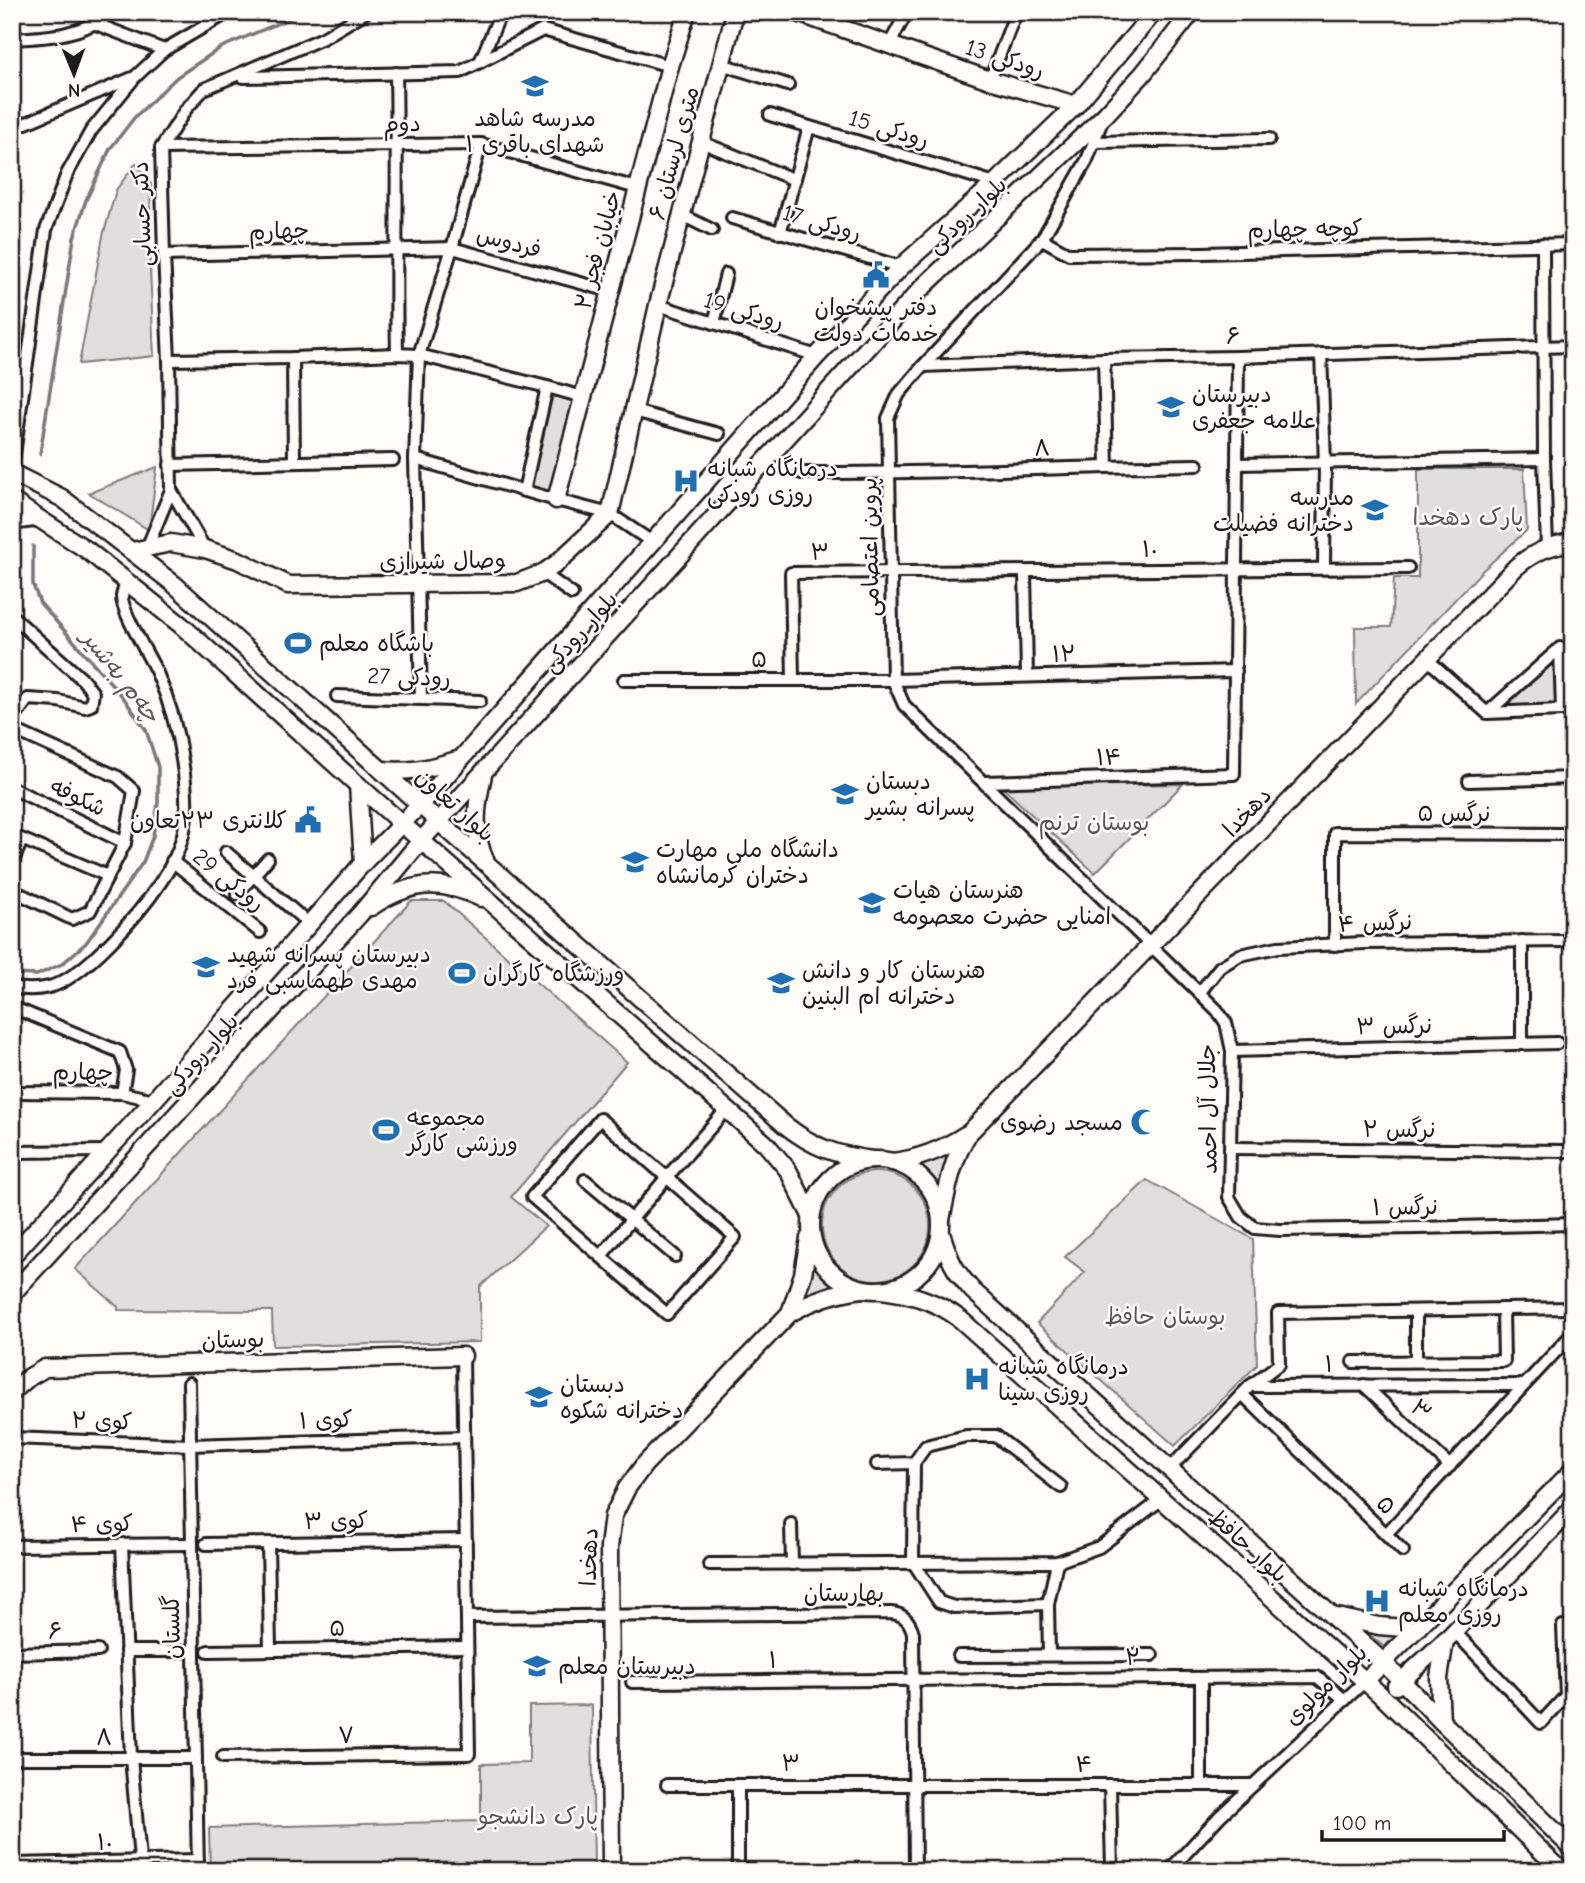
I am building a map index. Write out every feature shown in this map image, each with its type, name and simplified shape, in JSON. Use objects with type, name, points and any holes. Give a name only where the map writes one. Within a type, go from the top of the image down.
[{"type":"main road","name":"خیابان فجر ۲","points":[[556,500],[637,188],[687,12]]},
{"type":"main road","name":"۶ متری لرستان","points":[[658,306],[735,12]]},
{"type":"main road","name":"بلوار رودکی","points":[[12,1256],[363,863],[420,804],[817,356],[901,267],[1076,106],[1154,12]]},
{"type":"main road","name":"بلوار رودکی","points":[[12,1294],[360,914],[439,822],[922,288],[1104,116],[1142,75],[1192,12]]},
{"type":"main road","name":"رودکی 13","points":[[799,13],[836,19],[889,45],[1076,106]]},
{"type":"main road","points":[[901,267],[922,288]]},
{"type":"main road","points":[[610,514],[658,306]]},
{"type":"main road","name":"بلوار تعاون","points":[[12,470],[62,498],[140,550],[174,584],[439,822],[798,1136],[830,1152],[872,1160]]},
{"type":"main road","name":"بلوار تعاون","points":[[12,501],[87,550],[181,625],[358,785],[766,1144],[781,1160],[797,1185],[810,1222]]},
{"type":"main road","name":"وصال شیرازی","points":[[140,550],[170,543],[205,549],[238,560],[288,585],[517,583],[543,573],[556,564],[610,514]]},
{"type":"main road","name":"دهخدا","points":[[968,1134],[1517,567],[1547,547],[1573,542]]},
{"type":"main road","points":[[382,770],[414,771],[460,759]]},
{"type":"main road","points":[[484,772],[476,826],[478,842],[487,864]]},
{"type":"main road","points":[[358,785],[363,863]]},
{"type":"main road","points":[[360,914],[398,892],[433,884],[464,891],[496,906]]},
{"type":"main road","points":[[891,1162],[922,1157],[968,1134]]},
{"type":"main road","points":[[790,1313],[818,1298],[832,1294],[891,1289],[922,1272],[937,1250],[952,1169],[968,1134]]},
{"type":"main road","points":[[790,1313],[803,1274],[810,1222],[817,1195],[831,1177],[850,1165],[872,1160],[891,1162],[908,1168],[923,1180],[933,1194],[941,1226]]},
{"type":"main road","points":[[810,1222],[816,1254],[826,1268],[838,1279],[862,1290]]},
{"type":"main road","name":"بلوار حافظ","points":[[941,1226],[950,1261],[973,1292],[1383,1662],[1573,1849]]},
{"type":"main road","name":"بلوار حافظ","points":[[882,1290],[916,1296],[949,1310],[1384,1698],[1562,1871]]},
{"type":"main road","name":"دهخدا","points":[[611,1871],[609,1547],[613,1516],[627,1488],[644,1465],[790,1313]]},
{"type":"main road","name":"بوستان","points":[[12,1392],[20,1376],[46,1368],[463,1356]]},
{"type":"main road","name":"بلوار مولوی","points":[[1365,1681],[1573,1470]]},
{"type":"main road","points":[[1384,1698],[1450,1636],[1573,1508]]},
{"type":"main road","points":[[1332,1616],[1379,1626],[1417,1629]]},
{"type":"main road","points":[[1441,1721],[1438,1678],[1450,1636]]},
{"type":"street","points":[[12,39],[66,34],[96,24],[114,12]]},
{"type":"street","points":[[12,470],[46,230],[67,174],[91,131],[135,77],[164,50],[229,12]]},
{"type":"street","name":"دکتر حسابی","points":[[171,490],[161,148],[186,109],[204,89],[323,38],[366,12]]},
{"type":"street","points":[[480,62],[501,12]]},
{"type":"street","points":[[889,45],[907,12]]},
{"type":"street","points":[[990,80],[1016,12]]},
{"type":"street","points":[[96,24],[164,50]]},
{"type":"street","points":[[236,77],[460,72],[543,30],[670,66]]},
{"type":"street","points":[[721,64],[788,85]]},
{"type":"street","points":[[396,73],[397,354]]},
{"type":"street","points":[[12,129],[135,77]]},
{"type":"street","name":"رودکی 15","points":[[770,116],[995,183]]},
{"type":"street","name":"پروین اعتصامی","points":[[1104,116],[1087,160],[1042,239],[923,366],[899,394],[888,418],[893,680],[904,705],[1150,944]]},
{"type":"street","points":[[780,233],[809,127]]},
{"type":"street","points":[[1094,142],[1269,139]]},
{"type":"street","points":[[701,142],[795,180]]},
{"type":"street","points":[[421,698],[415,459],[419,355],[481,144]]},
{"type":"street","name":"دوم","points":[[161,148],[481,144],[637,188]]},
{"type":"street","points":[[682,215],[712,230]]},
{"type":"street","name":"رودکی 17","points":[[732,218],[901,267]]},
{"type":"street","name":"کوچه چهارم","points":[[1042,239],[1069,254],[1573,244]]},
{"type":"street","points":[[1543,244],[1547,547]]},
{"type":"street","name":"فردوس","points":[[395,249],[452,248],[610,291]]},
{"type":"street","name":"چهارم","points":[[164,255],[395,249]]},
{"type":"street","points":[[714,323],[726,274]]},
{"type":"street","name":"رودکی 19","points":[[658,306],[817,356]]},
{"type":"street","name":"۶","points":[[923,366],[1573,345]]},
{"type":"street","points":[[1321,354],[1325,463],[1324,568]]},
{"type":"street","points":[[169,360],[419,355],[583,397]]},
{"type":"street","points":[[1236,671],[1238,357]]},
{"type":"street","points":[[293,358],[294,462]]},
{"type":"street","points":[[1104,359],[1107,466]]},
{"type":"street","points":[[524,491],[547,387]]},
{"type":"street","points":[[634,411],[719,434]]},
{"type":"street","points":[[415,459],[610,514],[652,542]]},
{"type":"street","points":[[1237,464],[1545,459]]},
{"type":"street","points":[[170,465],[393,460]]},
{"type":"street","name":"۸","points":[[889,474],[1197,465]]},
{"type":"street","points":[[801,474],[889,474]]},
{"type":"street","points":[[171,490],[205,549]]},
{"type":"street","points":[[140,550],[171,490]]},
{"type":"street","points":[[12,524],[42,520]]},
{"type":"street","name":"۱۰","points":[[892,573],[1408,568]]},
{"type":"street","points":[[1025,572],[1027,676]]},
{"type":"street","points":[[543,573],[572,594]]},
{"type":"street","name":"۳","points":[[793,680],[791,573],[892,573]]},
{"type":"street","points":[[12,987],[24,990],[51,987],[77,973],[132,920],[161,883],[183,835],[186,800],[182,759],[172,714],[157,674],[122,599],[126,581]]},
{"type":"street","points":[[12,616],[83,680],[93,693],[91,705],[85,707],[58,701],[28,699],[12,721]]},
{"type":"street","points":[[1427,659],[1487,713],[1562,710],[1560,648],[1487,713]]},
{"type":"street","name":"۱۲","points":[[893,680],[1236,671]]},
{"type":"street","name":"۱۴","points":[[985,782],[1234,774],[1236,671]]},
{"type":"street","name":"۵","points":[[624,680],[893,680]]},
{"type":"street","name":"رودکی 27","points":[[337,696],[480,701]]},
{"type":"street","points":[[12,729],[118,777],[134,791],[125,843],[90,911],[72,919],[12,890]]},
{"type":"street","points":[[1469,781],[1573,778]]},
{"type":"street","name":"شکوفه","points":[[12,788],[125,843]]},
{"type":"street","name":"نرگس ۵","points":[[1335,945],[1335,833],[1573,834]]},
{"type":"street","points":[[12,863],[17,837],[108,876]]},
{"type":"street","points":[[226,852],[309,924]]},
{"type":"street","points":[[237,894],[268,859]]},
{"type":"street","name":"رودکی 29","points":[[172,861],[260,932]]},
{"type":"street","points":[[1522,941],[1522,1044]]},
{"type":"street","name":"نرگس ۴","points":[[1200,992],[1220,967],[1240,955],[1278,947],[1568,941]]},
{"type":"street","name":"جلال آل احمد","points":[[1150,944],[1200,992],[1226,1023],[1232,1051],[1229,1197],[1241,1217]]},
{"type":"street","points":[[12,1007],[120,1052],[126,1070],[122,1093]]},
{"type":"street","name":"نرگس ۳","points":[[1232,1051],[1557,1043]]},
{"type":"street","name":"چهارم","points":[[12,1093],[122,1093],[153,1100]]},
{"type":"street","points":[[601,1256],[726,1111]]},
{"type":"street","points":[[600,1119],[667,1177],[735,1237],[667,1314],[532,1197],[600,1119]]},
{"type":"street","name":"نرگس ۲","points":[[1231,1148],[1567,1151]]},
{"type":"street","points":[[12,1152],[107,1151]]},
{"type":"street","points":[[585,1180],[675,1256]]},
{"type":"street","name":"نرگس ۱","points":[[1241,1217],[1255,1228],[1280,1230],[1573,1224]]},
{"type":"street","points":[[1170,1468],[1246,1390],[1279,1364],[1278,1313],[1570,1308]]},
{"type":"street","points":[[1353,1362],[1504,1361],[1503,1309]]},
{"type":"street","points":[[1416,1311],[1416,1362]]},
{"type":"street","name":"۵","points":[[1246,1390],[1386,1534],[1573,1333]]},
{"type":"street","points":[[463,1356],[467,1647]]},
{"type":"street","name":"گلستان","points":[[189,1383],[198,1866]]},
{"type":"street","name":"۳","points":[[1364,1385],[1450,1466]]},
{"type":"street","name":"۱","points":[[1246,1390],[1364,1385],[1523,1385]]},
{"type":"street","points":[[1048,1604],[954,1606],[939,1602],[913,1562],[914,1463],[926,1446],[966,1437],[996,1436],[1061,1487]]},
{"type":"street","name":"کوی ۱","points":[[190,1445],[464,1437]]},
{"type":"street","name":"کوی ۲","points":[[12,1438],[190,1445]]},
{"type":"street","points":[[877,1464],[914,1463]]},
{"type":"street","points":[[709,1564],[1057,1562],[1099,1547],[1162,1499]]},
{"type":"street","points":[[791,1524],[792,1564]]},
{"type":"street","points":[[1386,1534],[1403,1551]]},
{"type":"street","name":"کوی ۳","points":[[206,1544],[466,1540]]},
{"type":"street","points":[[268,1543],[270,1650]]},
{"type":"street","points":[[122,1544],[131,1758],[140,1867]]},
{"type":"street","name":"کوی ۴","points":[[12,1546],[192,1544]]},
{"type":"street","points":[[1049,1655],[1048,1604],[1057,1562]]},
{"type":"street","name":"بهارستان","points":[[467,1617],[897,1614],[905,1617],[912,1629],[915,1871]]},
{"type":"street","points":[[1450,1636],[1541,1723],[1566,1696],[1563,1626]]},
{"type":"street","name":"۵","points":[[208,1651],[467,1647]]},
{"type":"street","name":"۷","points":[[223,1757],[469,1754],[467,1647]]},
{"type":"street","name":"۶","points":[[12,1653],[98,1651]]},
{"type":"street","points":[[126,1651],[194,1651]]},
{"type":"street","points":[[959,1656],[1152,1654]]},
{"type":"street","name":"۲","points":[[914,1680],[1317,1677],[1345,1700]]},
{"type":"street","points":[[1201,1678],[1201,1785]]},
{"type":"street","name":"۱","points":[[632,1682],[914,1680]]},
{"type":"street","name":"بلوار مولوی","points":[[1169,1871],[1220,1815],[1365,1681]]},
{"type":"street","name":"۸","points":[[12,1758],[196,1758]]},
{"type":"street","name":"۳","points":[[667,1785],[914,1784]]},
{"type":"street","name":"۴","points":[[914,1784],[1253,1785]]},
{"type":"street","points":[[738,1785],[738,1871]]},
{"type":"street","points":[[1110,1785],[1112,1871]]},
{"type":"street","name":"۱۰","points":[[12,1864],[198,1866]]},
{"type":"green space","points":[[136,163],[151,184],[149,246],[154,356],[79,364],[103,236],[116,190]]},
{"type":"green space","points":[[553,395],[577,401],[553,494],[529,488]]},
{"type":"green space","points":[[157,467],[149,530],[89,493]]},
{"type":"green space","name":"پارک دهخدا","points":[[1418,469],[1524,469],[1527,530],[1482,571],[1356,704],[1355,627],[1391,627],[1394,578],[1418,578]]},
{"type":"green space","points":[[1556,659],[1558,705],[1500,709]]},
{"type":"green space","name":"بوستان ترنم","points":[[1183,784],[1095,873],[1002,787]]},
{"type":"green space","name":"مجموعه ورزشی کارگر","points":[[411,901],[444,901],[627,1062],[511,1197],[546,1226],[480,1287],[480,1342],[273,1346],[272,1311],[118,1310],[118,1307],[75,1269]]},
{"type":"green space","points":[[947,1154],[939,1187],[919,1166]]},
{"type":"green space","points":[[876,1172],[897,1176],[915,1187],[926,1205],[930,1226],[926,1247],[915,1265],[897,1276],[876,1280],[855,1276],[837,1265],[826,1247],[822,1226],[826,1205],[837,1187],[855,1176]]},
{"type":"green space","name":"بوستان حافظ","points":[[1147,1180],[1253,1239],[1257,1365],[1175,1446],[1037,1323],[1085,1272],[1065,1257]]},
{"type":"green space","points":[[814,1264],[834,1286],[803,1298]]},
{"type":"green space","points":[[1364,1630],[1398,1634],[1384,1647]]},
{"type":"green space","name":"پارک دانشجو","points":[[592,1705],[594,1871],[210,1871],[209,1828],[481,1821],[481,1764],[529,1763],[529,1706]]},
{"type":"waterway","name":"چەم بەشیر","points":[[40,454],[74,238],[86,200],[110,149],[134,118],[177,77],[222,47],[305,12]]},
{"type":"waterway","name":"چەم بەشیر","points":[[12,974],[37,975],[62,964],[86,943],[143,862],[153,836],[158,803],[158,767],[146,730],[123,697],[40,603],[33,585],[33,546]]},
{"type":"place","name":"مدرسه شاهد شهدای باقری ۱","points":[[535,86]]},
{"type":"place","name":"دفتر پیشخوان خدمات دولت","points":[[876,275]]},
{"type":"place","name":"دبیرستان علامه جعفری","points":[[1171,407]]},
{"type":"place","name":"درمانگاه شبانه روزی رودکی","points":[[686,481]]},
{"type":"place","name":"مدرسه دخترانه فضيلت","points":[[1375,510]]},
{"type":"place","name":"باشگاه معلم","points":[[298,643]]},
{"type":"place","name":"دبستان پسرانه بشير","points":[[845,794]]},
{"type":"place","name":"کلانتری ۲۳تعاون","points":[[308,820]]},
{"type":"place","name":"دانشگاه ملی مهارت دختران کرمانشاه","points":[[635,862]]},
{"type":"place","name":"هنرستان هیات امنایی حضرت معصومه","points":[[872,903]]},
{"type":"place","name":"دبیرستان پسرانه شهید مهدی طهماسبی فرد","points":[[206,967]]},
{"type":"place","name":"ورزشگاه کارگران","points":[[462,973]]},
{"type":"place","name":"هنرستان کار و دانش دخترانه ام البنین","points":[[781,983]]},
{"type":"place","name":"مسجد رضوی","points":[[1144,1122]]},
{"type":"place","name":"مجموعه ورزشی کارگر","points":[[386,1130]]},
{"type":"place","name":"درمانگاه شبانه روزی سینا","points":[[977,1379]]},
{"type":"place","name":"دبستان دخترانه شکوه","points":[[539,1397]]},
{"type":"place","name":"درمانگاه شبانه روزی معلم","points":[[1377,1601]]},
{"type":"place","name":"دبیرستان معلم","points":[[537,1666]]}]
